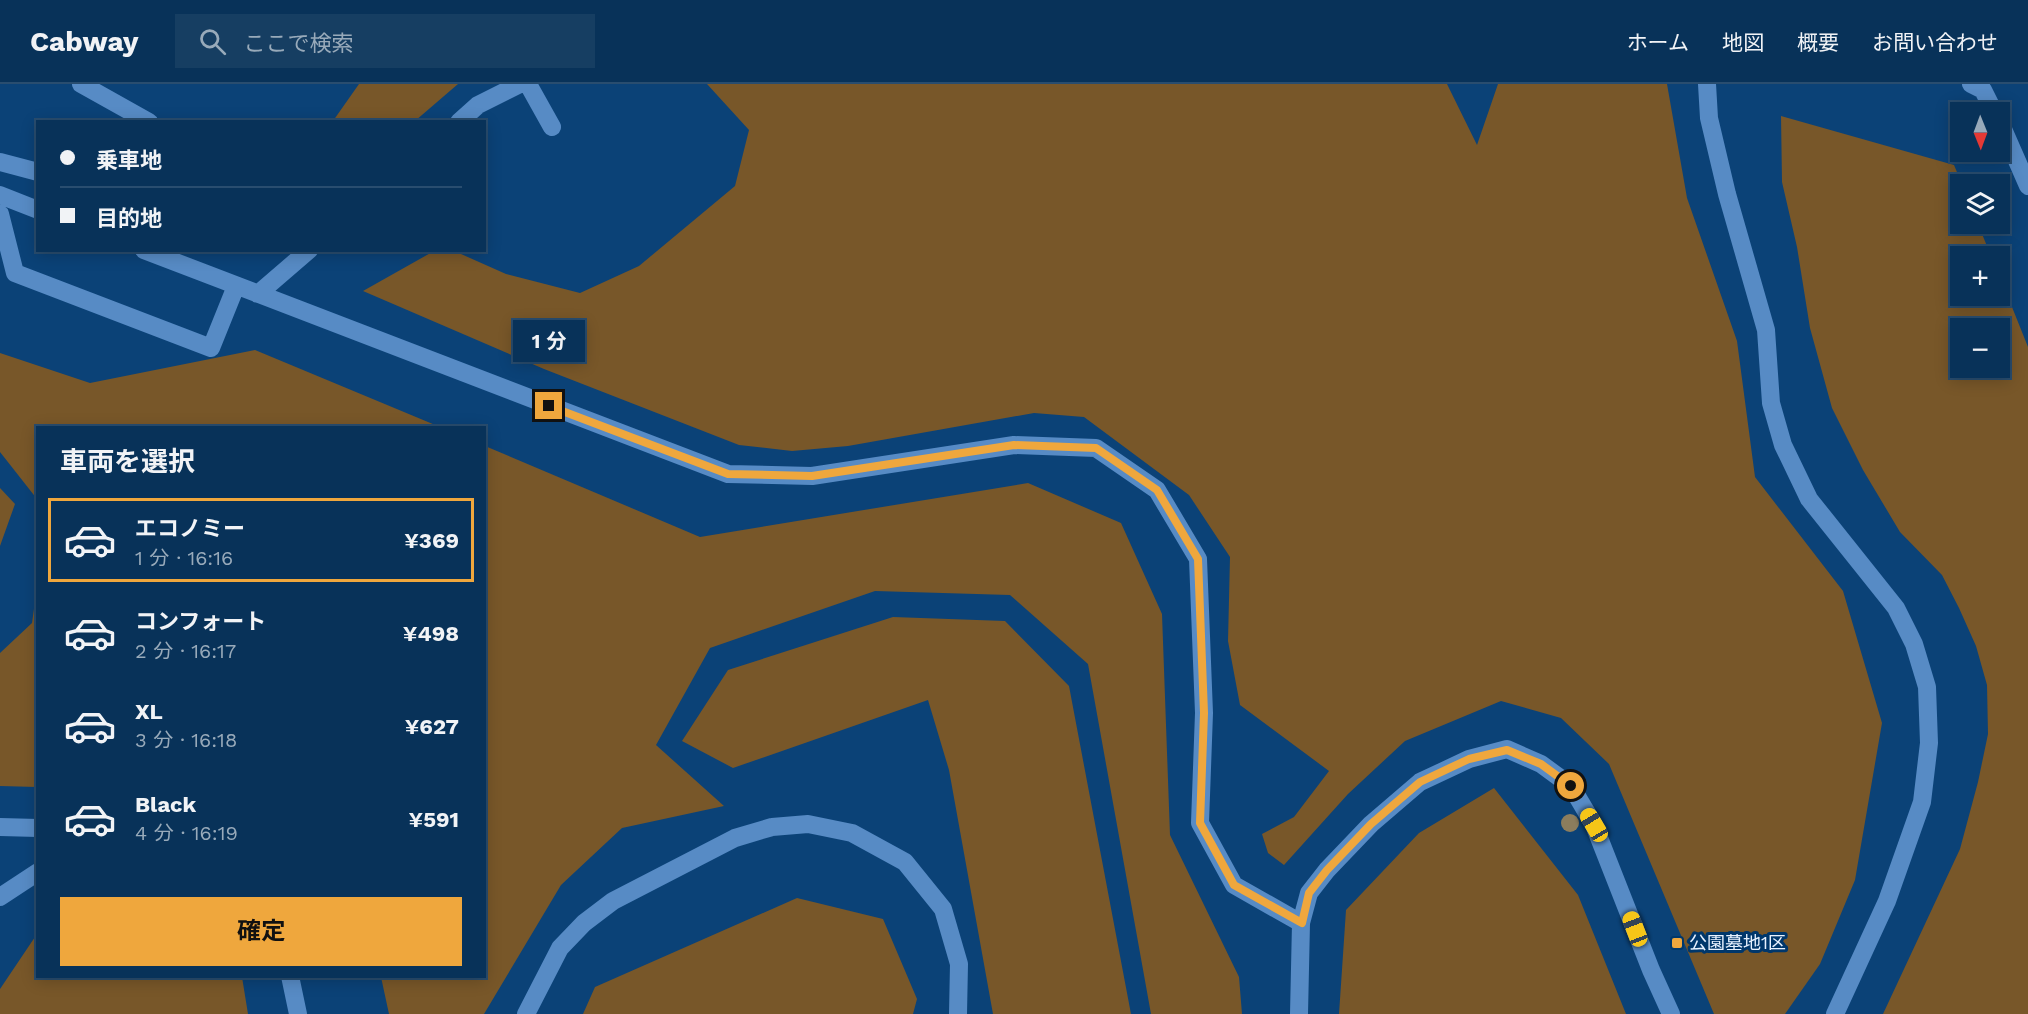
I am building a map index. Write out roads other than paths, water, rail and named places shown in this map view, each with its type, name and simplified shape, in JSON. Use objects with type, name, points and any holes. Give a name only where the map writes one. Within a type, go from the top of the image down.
[{"type":"street","points":[[81,84],[145,120]]},
{"type":"street","points":[[461,120],[478,105],[520,84]]},
{"type":"street","points":[[528,84],[552,127]]},
{"type":"street","points":[[1707,84],[1709,118],[1727,195],[1766,330],[1771,403],[1783,445],[1809,500],[1896,608],[1914,644],[1926,687],[1929,743],[1922,802],[1887,901],[1835,1014]]},
{"type":"street","points":[[1971,84],[1983,90],[1989,102]]},
{"type":"street","points":[[2010,145],[2028,186]]},
{"type":"street","points":[[0,162],[36,171]]},
{"type":"street","points":[[0,195],[36,209]]},
{"type":"street","points":[[0,214],[15,273],[211,348],[236,286]]},
{"type":"street","points":[[149,252],[728,474],[812,476],[1014,445],[1096,448],[1157,490],[1198,559],[1204,713],[1200,823],[1234,885],[1302,923]]},
{"type":"street","points":[[258,294],[307,252]]},
{"type":"street","points":[[1299,1014],[1302,923],[1309,893],[1327,870],[1371,824],[1420,782],[1469,759],[1507,750],[1541,764],[1571,786],[1594,825],[1651,970],[1671,1014]]},
{"type":"street","points":[[526,1014],[560,948],[584,923],[613,901],[735,838],[772,827],[808,824],[852,833],[905,862],[943,909],[959,964],[958,1014]]},
{"type":"street","points":[[0,827],[36,828]]},
{"type":"street","points":[[0,897],[36,873]]},
{"type":"street","points":[[290,978],[298,1014]]},
{"type":"place","name":"公園墓地1区","points":[[1677,943]]}]
